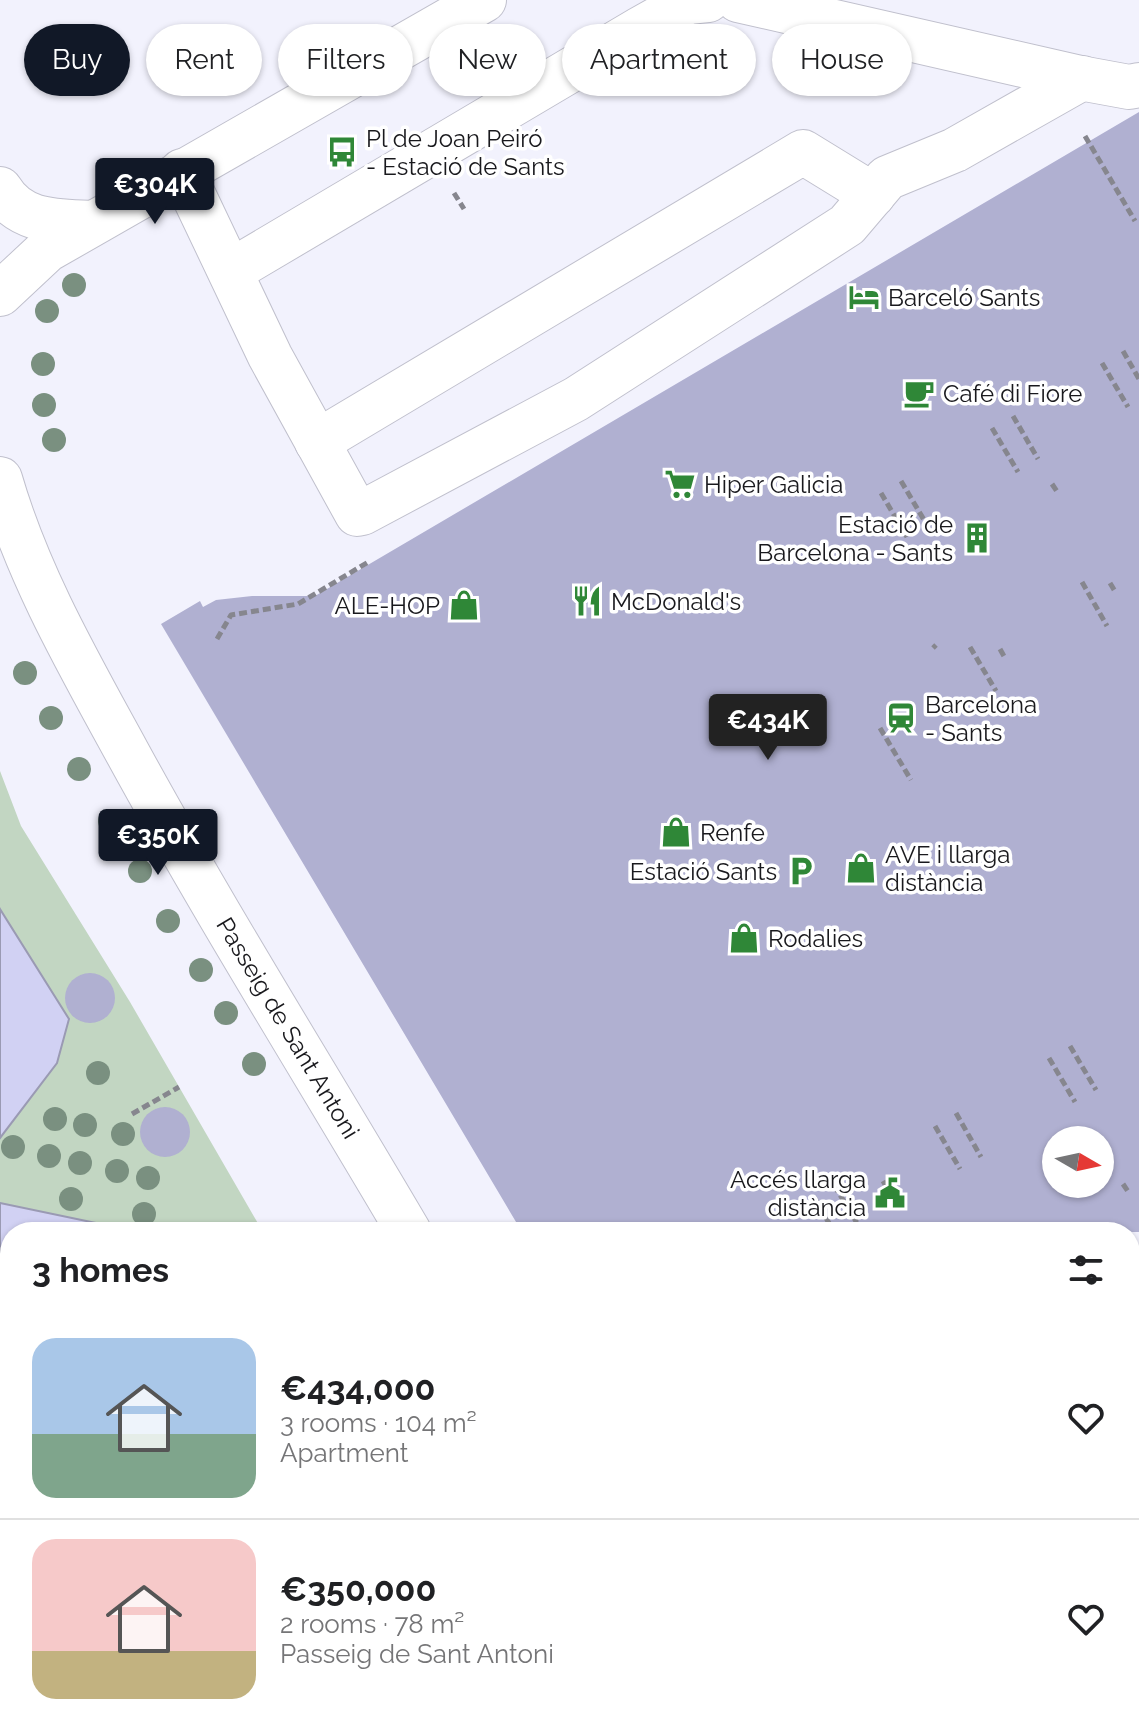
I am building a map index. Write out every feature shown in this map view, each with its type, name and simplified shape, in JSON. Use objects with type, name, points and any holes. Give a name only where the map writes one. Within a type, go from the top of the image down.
[{"type":"street","points":[[0,294],[47,250],[484,0]]},
{"type":"street","points":[[231,271],[640,29],[688,2],[708,0]]},
{"type":"street","points":[[738,0],[1082,78],[1129,87],[1139,85]]},
{"type":"street","points":[[182,171],[270,356],[357,514],[373,509],[576,399],[847,225],[887,178],[955,150],[1082,78]]},
{"type":"street","points":[[317,442],[803,152],[873,195]]},
{"type":"street","points":[[0,189],[7,201],[38,220],[92,223]]},
{"type":"street","points":[[0,248],[47,250]]},
{"type":"street","name":"Passeig de Sant Antoni","points":[[0,479],[14,527],[70,648],[167,825],[403,1222]]},
{"type":"path","points":[[1085,136],[1135,221]]},
{"type":"path","points":[[1123,351],[1139,379]]},
{"type":"path","points":[[1102,363],[1128,407]]},
{"type":"path","points":[[1013,416],[1038,459]]},
{"type":"path","points":[[992,428],[1018,472]]},
{"type":"path","points":[[901,481],[927,525]]},
{"type":"path","points":[[1052,484],[1058,493]]},
{"type":"path","points":[[881,493],[907,537]]},
{"type":"path","points":[[942,549],[947,559]]},
{"type":"path","points":[[217,639],[231,615],[298,604],[377,557]]},
{"type":"path","points":[[1082,582],[1107,626]]},
{"type":"path","points":[[1110,583],[1116,593]]},
{"type":"path","points":[[970,647],[996,691]]},
{"type":"path","points":[[1000,649],[1005,658]]},
{"type":"path","points":[[880,728],[911,780]]},
{"type":"path","points":[[1070,1046],[1096,1090]]},
{"type":"path","points":[[1049,1058],[1075,1102]]},
{"type":"path","points":[[132,1114],[179,1087]]},
{"type":"path","points":[[956,1113],[981,1157]]},
{"type":"path","points":[[935,1126],[960,1169]]},
{"type":"path","points":[[883,1181],[898,1206]]},
{"type":"path","points":[[1123,1184],[1129,1193]]},
{"type":"path","points":[[834,1185],[856,1222]]},
{"type":"path","points":[[814,1197],[828,1222]]},
{"type":"green space","points":[[0,771],[21,826],[130,1002],[257,1222],[0,1222]]},
{"type":"water","points":[[0,909],[69,1019],[57,1063],[0,1138]]},
{"type":"water","points":[[0,1203],[91,1222],[0,1222]]},
{"type":"building","name":"Estació Sants","points":[[1139,112],[1139,1222],[516,1222],[161,624],[200,601],[203,607],[216,600],[252,596],[315,596]]},
{"type":"building","points":[[90,973],[108,980],[115,998],[108,1016],[90,1023],[72,1016],[65,998],[72,980]]},
{"type":"building","points":[[165,1107],[183,1114],[190,1132],[183,1150],[165,1157],[147,1150],[140,1132],[147,1114]]},
{"type":"place","name":"Pl de Joan Peiró - Estació de Sants","points":[[342,152]]},
{"type":"place","name":"Barceló Sants","points":[[864,297]]},
{"type":"place","name":"Café di Fiore","points":[[919,393]]},
{"type":"place","name":"Hiper Galicia","points":[[680,484]]},
{"type":"place","name":"Estació de Barcelona - Sants","points":[[977,538]]},
{"type":"place","name":"McDonald's","points":[[587,601]]},
{"type":"place","name":"ALE-HOP","points":[[464,605]]},
{"type":"place","name":"Barcelona - Sants","points":[[901,718]]},
{"type":"place","name":"Renfe","points":[[676,832]]},
{"type":"place","name":"AVE i llarga distància","points":[[861,868]]},
{"type":"place","name":"Estació Sants","points":[[801,871]]},
{"type":"place","name":"Rodalies","points":[[744,938]]},
{"type":"place","name":"Accés llarga distància","points":[[890,1193]]}]
